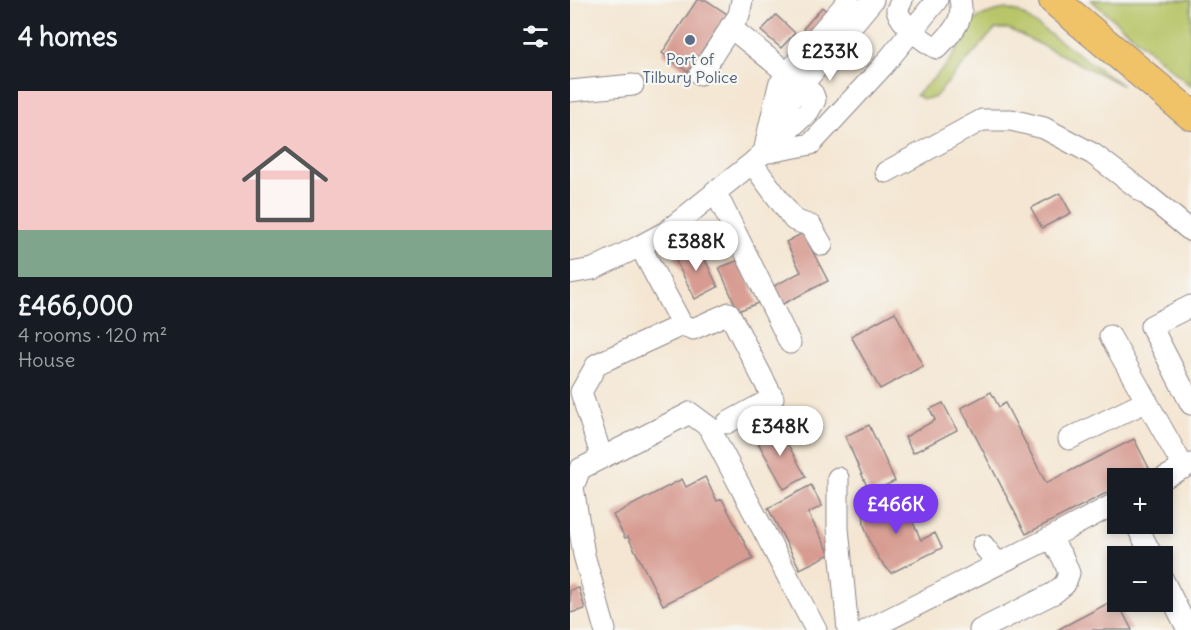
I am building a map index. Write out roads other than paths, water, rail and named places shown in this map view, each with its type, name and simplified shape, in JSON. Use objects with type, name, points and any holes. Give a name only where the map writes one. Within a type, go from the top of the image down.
[{"type":"highway","points":[[1053,0],[1191,115]]},
{"type":"street","points":[[700,74],[739,15],[742,0]]},
{"type":"street","points":[[822,245],[811,226],[794,220],[758,158],[770,124],[795,79],[849,0]]},
{"type":"street","points":[[795,79],[873,0]]},
{"type":"street","points":[[902,0],[897,10],[899,17],[928,44],[938,48],[959,23],[962,12],[960,0]]},
{"type":"street","points":[[758,158],[811,144],[883,66],[937,0]]},
{"type":"street","points":[[570,273],[593,269],[666,232],[758,158],[808,112],[815,100],[813,94],[730,27]]},
{"type":"street","points":[[570,91],[633,85]]},
{"type":"street","points":[[886,172],[982,120],[1011,120],[1044,128],[1094,154],[1191,231]]},
{"type":"street","points":[[715,191],[790,343]]},
{"type":"street","points":[[640,246],[682,325],[693,329],[729,313],[773,398],[727,423]]},
{"type":"street","points":[[1191,306],[1151,326],[1191,404]]},
{"type":"street","points":[[602,458],[581,392],[597,364],[682,325]]},
{"type":"street","points":[[1110,336],[1188,466],[1173,474]]},
{"type":"street","points":[[1069,439],[1147,401]]},
{"type":"street","points":[[605,630],[579,567],[584,555],[573,487],[580,469],[690,413],[709,427],[816,630]]},
{"type":"street","points":[[838,478],[838,528],[849,630]]},
{"type":"street","points":[[872,629],[1107,508]]},
{"type":"street","points":[[980,630],[1054,593],[1065,584],[1069,573],[1063,558],[1050,538]]},
{"type":"street","points":[[983,545],[998,564]]},
{"type":"street","points":[[948,570],[974,576]]},
{"type":"street","points":[[872,629],[887,600]]},
{"type":"street","points":[[1173,600],[1188,630]]},
{"type":"place","name":"Port of Tilbury Police","points":[[690,40]]}]
